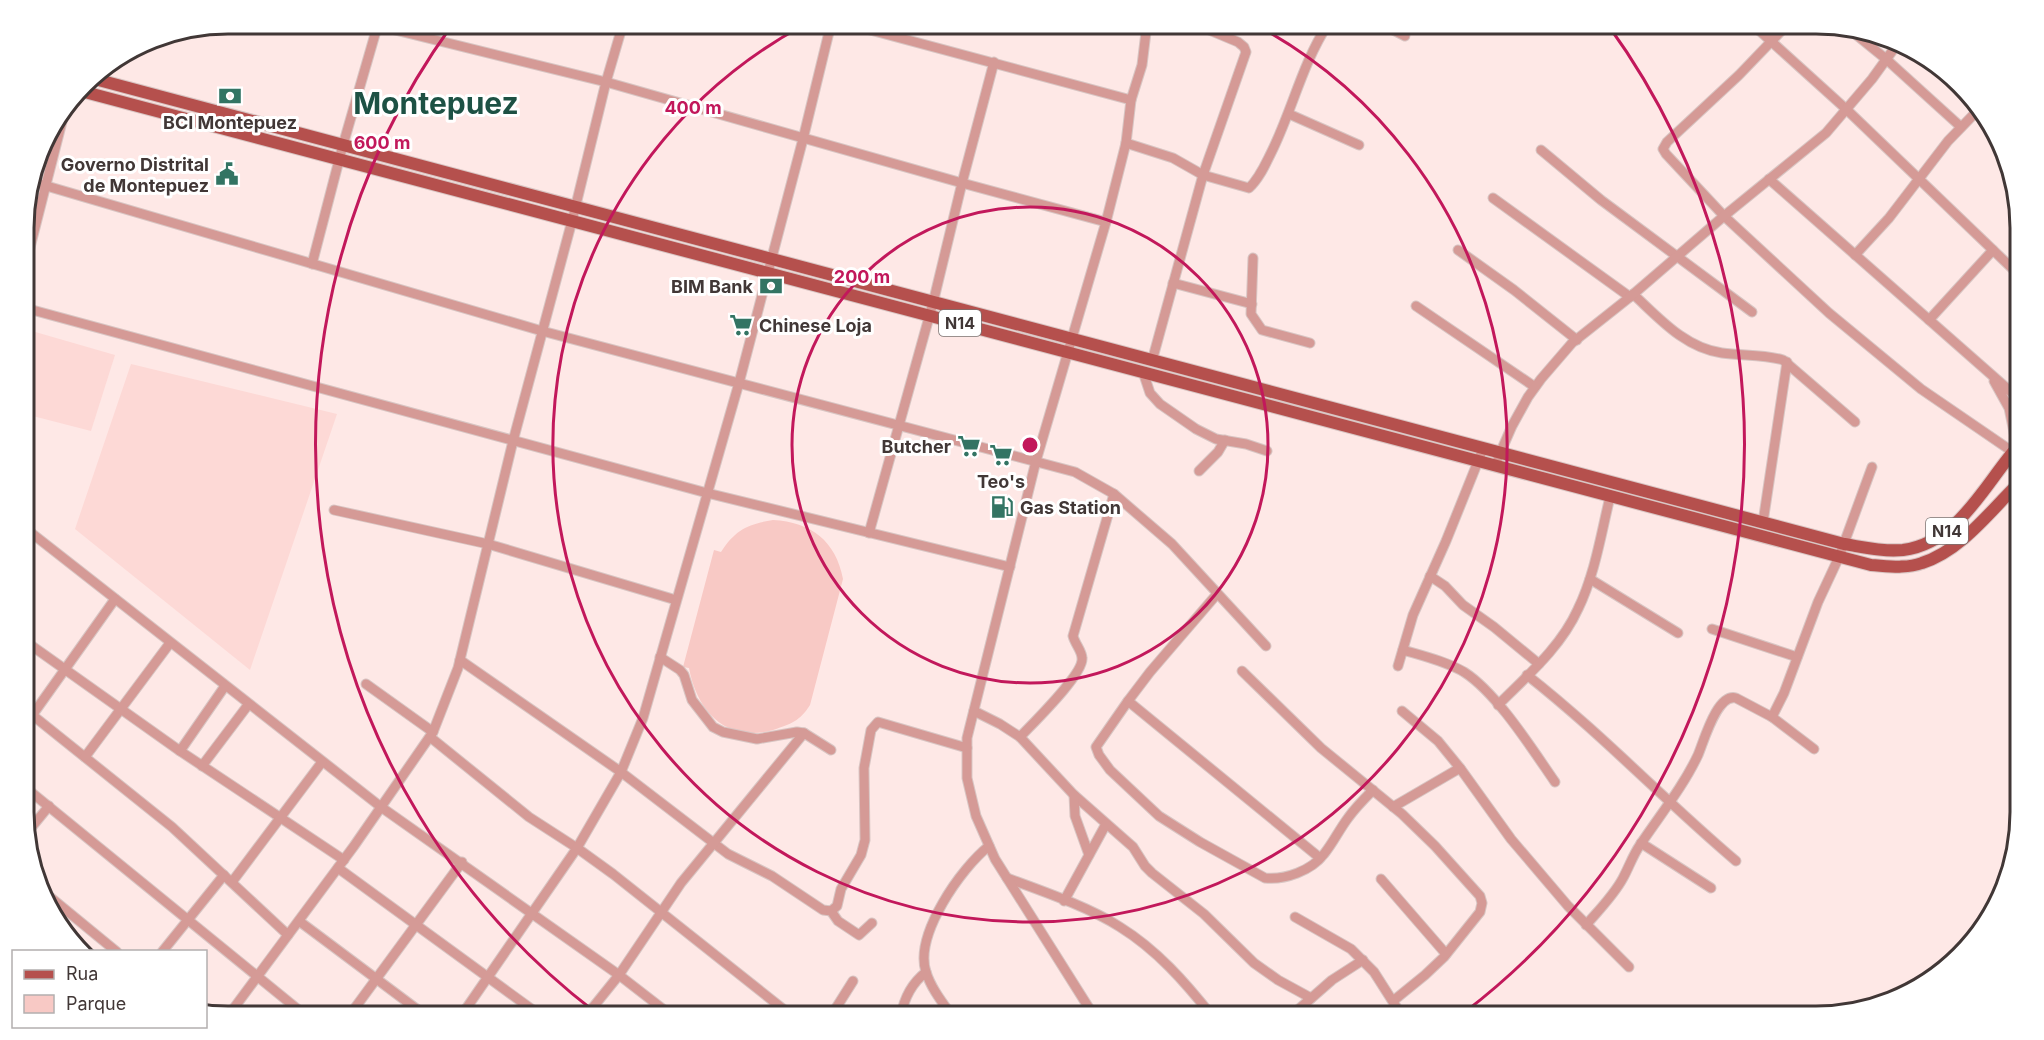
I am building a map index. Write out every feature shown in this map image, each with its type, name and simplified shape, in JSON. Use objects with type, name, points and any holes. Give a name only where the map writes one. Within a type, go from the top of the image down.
[{"type":"main road","name":"N14","points":[[103,81],[771,260],[931,309]]},
{"type":"main road","name":"N14","points":[[89,93],[767,273],[931,309],[1069,345],[1152,361],[1844,544],[1879,550],[1902,550],[1923,546],[1950,529],[1964,515],[2010,456]]},
{"type":"main road","points":[[235,132],[238,117]]},
{"type":"main road","points":[[471,194],[475,181]]},
{"type":"main road","name":"N14","points":[[1069,345],[1143,372],[1871,565],[1900,567],[1921,564],[1952,548],[2010,492]]},
{"type":"main road","points":[[1231,395],[1234,382]]},
{"type":"street","points":[[1087,1005],[989,846],[976,816],[967,778],[967,738],[1036,461],[1106,222],[1126,143],[1131,100],[1142,65],[1146,34]]},
{"type":"street","points":[[1152,361],[1203,175],[1246,52],[1238,42],[1220,34]]},
{"type":"street","points":[[1126,143],[1173,158],[1203,175],[1249,188],[1268,160],[1289,114],[1312,52],[1322,34]]},
{"type":"street","points":[[1763,34],[1846,109],[2010,266]]},
{"type":"street","points":[[1780,34],[1667,142],[1664,149],[1666,154],[1724,216],[1829,313],[1922,389],[2010,444]]},
{"type":"street","points":[[312,264],[372,35]]},
{"type":"street","points":[[415,35],[606,82],[1106,222]]},
{"type":"street","points":[[236,1006],[344,860],[432,735],[446,704],[460,660],[513,441],[620,35]]},
{"type":"street","points":[[468,1006],[577,848],[621,772],[643,718],[739,383],[804,139],[829,35]]},
{"type":"street","points":[[889,35],[1131,100]]},
{"type":"street","points":[[1863,40],[1961,127]]},
{"type":"street","points":[[1496,467],[1499,453],[1512,426],[1535,387],[1558,358],[1724,216],[1826,133],[1892,50]]},
{"type":"street","points":[[869,532],[931,309],[994,62]]},
{"type":"street","points":[[1289,114],[1359,145]]},
{"type":"street","points":[[1855,255],[1889,218],[1948,141],[1972,116]]},
{"type":"street","points":[[35,229],[58,137]]},
{"type":"street","points":[[1541,150],[1601,200],[1752,312]]},
{"type":"street","points":[[1769,179],[2010,391]]},
{"type":"street","points":[[40,184],[542,331],[1075,472],[1114,494],[1172,544],[1266,646]]},
{"type":"street","points":[[1493,198],[1632,295],[1690,342],[1705,350],[1771,356],[1787,362],[1855,422]]},
{"type":"street","points":[[1458,250],[1514,290],[1577,340]]},
{"type":"street","points":[[1929,320],[1993,250]]},
{"type":"street","points":[[1253,258],[1251,314],[1262,330],[1310,343]]},
{"type":"street","points":[[1173,283],[1252,304]]},
{"type":"street","points":[[1416,306],[1535,387]]},
{"type":"street","points":[[35,312],[707,493],[1010,567]]},
{"type":"street","points":[[1763,522],[1787,362]]},
{"type":"street","points":[[1984,367],[2002,394],[2010,414]]},
{"type":"street","points":[[1143,372],[1150,393],[1160,404],[1196,429],[1216,439],[1246,444],[1268,451]]},
{"type":"street","points":[[1199,471],[1218,452],[1225,440]]},
{"type":"street","points":[[1398,666],[1413,615],[1446,541],[1483,448]]},
{"type":"street","points":[[1772,717],[1784,693],[1818,602],[1839,557],[1872,467]]},
{"type":"street","points":[[1020,737],[1070,682],[1083,662],[1073,636],[1114,494]]},
{"type":"street","points":[[1498,705],[1559,641],[1578,611],[1590,579],[1610,497]]},
{"type":"street","points":[[334,510],[488,544],[676,600]]},
{"type":"street","points":[[34,535],[381,807],[462,862],[659,1006]]},
{"type":"street","points":[[1430,576],[1445,586],[1463,605],[1539,664]]},
{"type":"street","points":[[1590,579],[1678,633]]},
{"type":"street","points":[[1217,594],[1128,700],[1096,747],[1110,770],[1159,816],[1265,879],[1288,876],[1306,869],[1320,858],[1347,819],[1373,790]]},
{"type":"street","points":[[34,706],[115,599]]},
{"type":"street","points":[[1712,629],[1797,657]]},
{"type":"street","points":[[85,757],[170,643]]},
{"type":"street","points":[[34,648],[120,710],[344,860]]},
{"type":"street","points":[[1403,650],[1454,666],[1466,674],[1498,705],[1555,782]]},
{"type":"street","points":[[660,657],[680,670],[684,675],[692,700],[714,727],[723,732],[757,739],[797,732],[804,733],[831,750]]},
{"type":"street","points":[[460,660],[621,772],[738,861],[772,876],[823,910],[831,911],[837,906],[842,889],[861,855],[865,840],[864,768],[871,730],[875,724],[878,722],[967,748]]},
{"type":"street","points":[[1242,670],[1321,748],[1394,807],[1435,846],[1480,896],[1482,903],[1480,912],[1446,954],[1393,1001]]},
{"type":"street","points":[[1527,675],[1561,702],[1669,803],[1736,861]]},
{"type":"street","points":[[366,684],[432,735],[522,811],[577,848],[662,912],[779,1006]]},
{"type":"street","points":[[180,751],[225,686]]},
{"type":"street","points":[[1586,925],[1623,878],[1641,843],[1698,755],[1717,711],[1727,698],[1736,698],[1772,717],[1814,749]]},
{"type":"street","points":[[1128,700],[1320,858]]},
{"type":"street","points":[[202,766],[248,705]]},
{"type":"street","points":[[974,711],[1020,737],[1074,795],[1134,847],[1144,866],[1204,914],[1254,963],[1278,980],[1311,998]]},
{"type":"street","points":[[1402,711],[1438,741],[1511,839],[1586,925],[1629,967]]},
{"type":"street","points":[[34,716],[172,827],[288,935]]},
{"type":"street","points":[[594,1006],[619,975],[713,842],[804,733]]},
{"type":"street","points":[[232,882],[322,762]]},
{"type":"street","points":[[1394,807],[1460,768]]},
{"type":"street","points":[[34,794],[294,1006]]},
{"type":"street","points":[[1074,795],[1075,816],[1089,855]]},
{"type":"street","points":[[35,823],[49,806]]},
{"type":"street","points":[[1064,901],[1106,824]]},
{"type":"street","points":[[1641,843],[1711,888]]},
{"type":"street","points":[[945,1006],[935,992],[926,972],[924,949],[931,927],[960,874],[977,855],[989,846]]},
{"type":"street","points":[[356,1006],[462,862]]},
{"type":"street","points":[[338,868],[527,1006]]},
{"type":"street","points":[[163,950],[224,875]]},
{"type":"street","points":[[1007,878],[1119,926],[1170,966],[1203,1005]]},
{"type":"street","points":[[1381,879],[1446,954]]},
{"type":"street","points":[[59,904],[116,950]]},
{"type":"street","points":[[831,911],[838,921],[859,935],[872,923]]},
{"type":"street","points":[[1295,917],[1351,949],[1374,972],[1396,1005]]},
{"type":"street","points":[[299,921],[412,1006]]},
{"type":"street","points":[[1303,1005],[1332,980],[1363,960]]},
{"type":"street","points":[[903,1006],[910,989],[926,972]]},
{"type":"street","points":[[838,1006],[854,981]]},
{"type":"shaded area","points":[[35,332],[115,355],[91,431],[35,416]]},
{"type":"shaded area","points":[[131,364],[337,414],[250,670],[75,529]]},
{"type":"green space","points":[[773,520],[799,525],[820,536],[834,554],[843,579],[810,705],[799,718],[785,726],[757,733],[742,732],[728,728],[707,710],[693,684],[689,668],[683,667],[714,550],[721,552],[743,529]]},
{"type":"place","name":"BCI Montepuez","points":[[230,96]]},
{"type":"place","name":"Governo Distrital de Montepuez","points":[[227,174]]},
{"type":"place","name":"BIM Bank","points":[[771,286]]},
{"type":"place","name":"Chinese Loja","points":[[741,325]]},
{"type":"place","name":"Butcher","points":[[969,446]]},
{"type":"place","name":"Teo's","points":[[1001,455]]},
{"type":"place","name":"Gas Station","points":[[1002,507]]},
{"type":"district","name":"Montepuez","points":[[436,103]]}]
